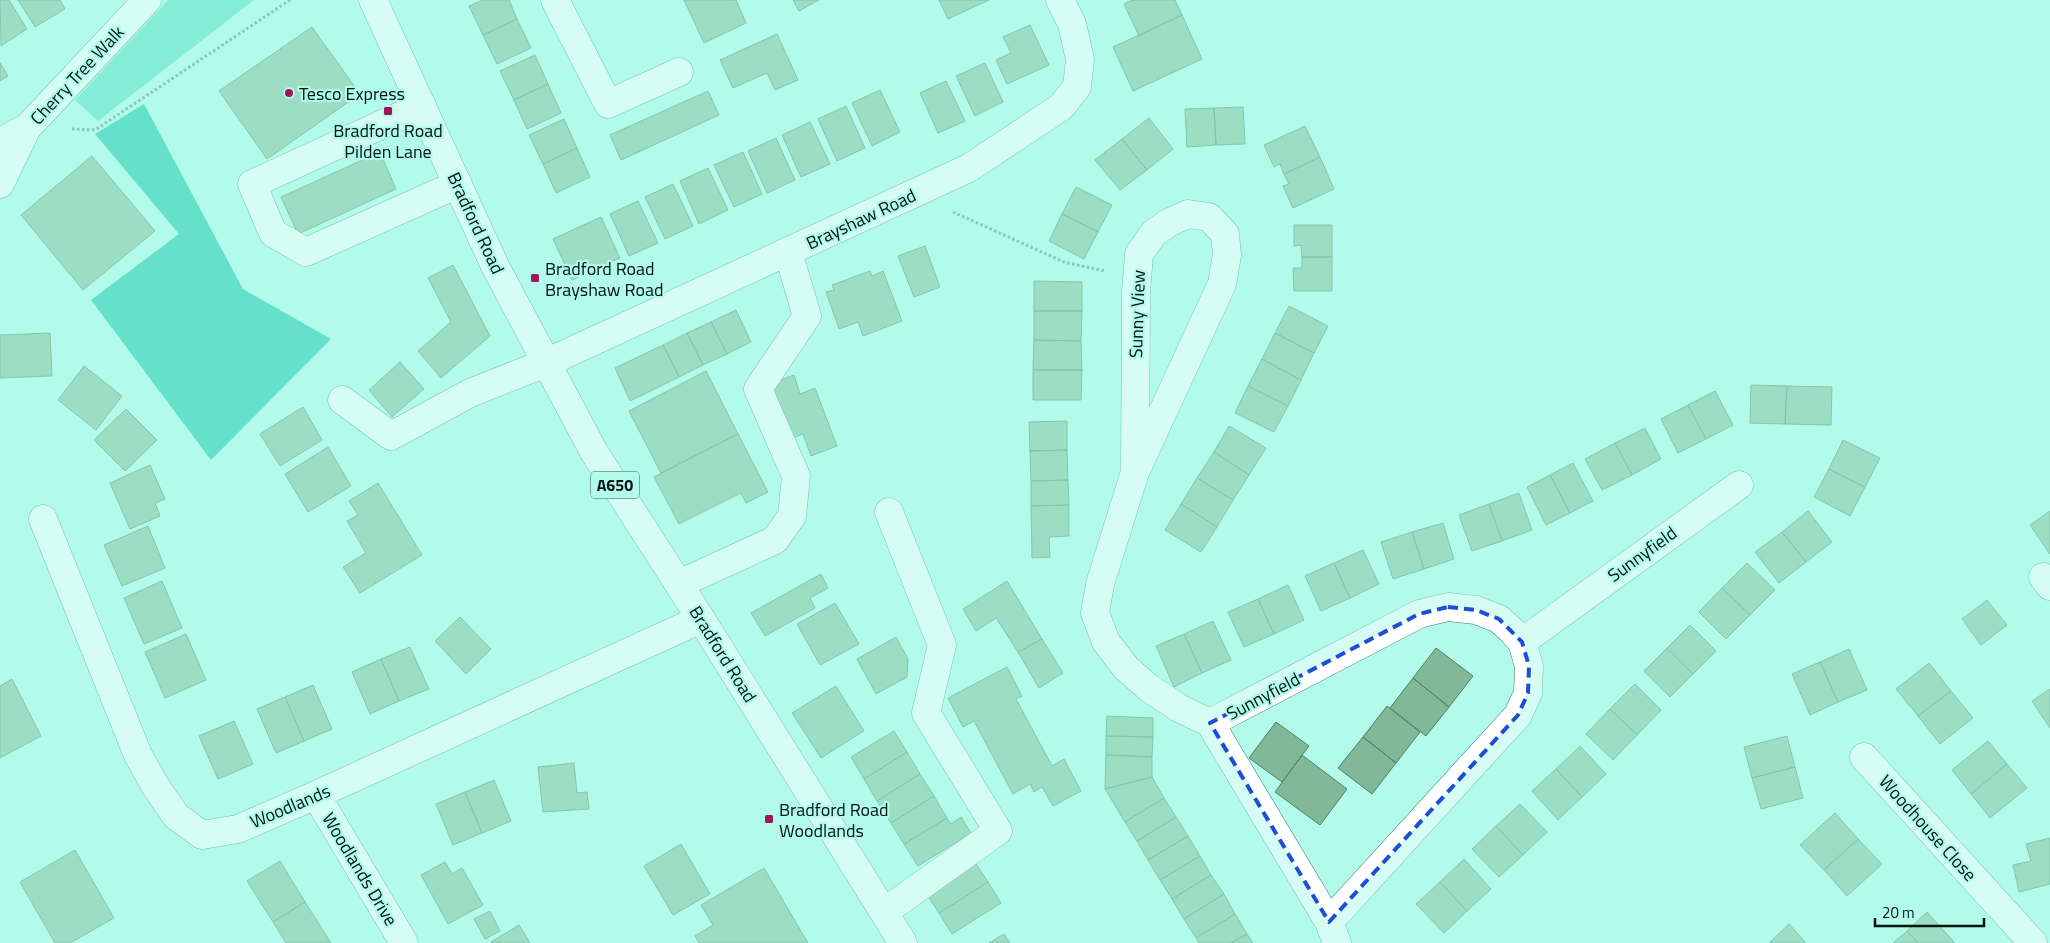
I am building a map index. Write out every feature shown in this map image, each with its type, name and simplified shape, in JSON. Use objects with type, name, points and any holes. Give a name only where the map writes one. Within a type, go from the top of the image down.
[{"type":"street","name":"Cherry Tree Walk","points":[[0,142],[27,128],[147,0]]},
{"type":"street","name":"Bradford Road","points":[[373,0],[496,266],[594,452],[679,584],[903,943]]},
{"type":"street","points":[[555,0],[608,104],[679,72]]},
{"type":"street","name":"Brayshaw Road","points":[[546,363],[969,168],[1061,106],[1077,87],[1080,59],[1072,24],[1060,0]]},
{"type":"street","points":[[422,106],[252,184],[273,233],[306,252],[458,184]]},
{"type":"street","points":[[0,184],[27,128]]},
{"type":"street","name":"Sunny View","points":[[1135,472],[1137,277],[1139,254],[1154,233],[1168,223],[1188,214],[1209,217],[1225,234],[1227,255],[1222,284],[1135,472],[1100,584],[1095,613],[1106,642],[1127,669],[1156,693],[1179,708],[1210,723]]},
{"type":"street","points":[[679,584],[775,540],[792,516],[796,476],[758,389],[807,316],[788,252]]},
{"type":"street","points":[[342,400],[391,436],[470,393],[546,363]]},
{"type":"street","name":"Sunnyfield","points":[[1522,642],[1739,484]]},
{"type":"street","points":[[884,912],[998,830],[926,713],[942,645],[889,512]]},
{"type":"street","name":"Woodlands","points":[[43,519],[138,755],[156,787],[176,816],[202,835],[238,829],[701,619]]},
{"type":"street","name":"Sunnyfield","points":[[1448,607],[1476,610],[1499,619],[1522,642],[1529,666],[1528,693],[1518,715],[1333,932],[1210,723],[1419,614],[1448,607]]},
{"type":"street","name":"Woodhouse Close","points":[[1864,757],[2033,943]]},
{"type":"street","name":"Woodlands Drive","points":[[316,795],[404,943]]},
{"type":"path","points":[[27,128],[95,130],[290,0]]},
{"type":"path","points":[[914,195],[1064,262],[1137,277]]},
{"type":"highlighted area","points":[[1448,607],[1476,610],[1499,619],[1522,642],[1529,666],[1528,693],[1518,715],[1329,922],[1210,723],[1419,614]]},
{"type":"green space","points":[[168,0],[254,0],[98,121],[75,100]]},
{"type":"green space","points":[[144,104],[243,289],[331,339],[211,460],[91,300],[179,234],[95,134]]},
{"type":"building","points":[[0,0],[9,0],[27,29],[1,46]]},
{"type":"building","points":[[18,0],[60,0],[65,9],[35,27]]},
{"type":"building","points":[[483,0],[509,0],[517,19],[483,35],[469,6]]},
{"type":"building","points":[[684,0],[736,0],[746,23],[704,43]]},
{"type":"building","points":[[793,0],[819,0],[799,11]]},
{"type":"building","points":[[939,0],[989,0],[948,19]]},
{"type":"building","points":[[1132,0],[1175,0],[1182,15],[1139,36],[1124,4]]},
{"type":"building","points":[[1182,15],[1202,59],[1133,91],[1113,47]]},
{"type":"building","points":[[517,19],[531,48],[497,64],[483,35]]},
{"type":"building","points":[[1030,25],[1049,65],[1007,84],[996,60],[1011,53],[1003,37]]},
{"type":"building","name":"Tesco Express","points":[[312,27],[360,94],[267,159],[219,91]]},
{"type":"building","points":[[777,34],[798,80],[775,90],[767,73],[733,88],[720,60]]},
{"type":"building","points":[[535,55],[548,84],[514,100],[500,71]]},
{"type":"building","points":[[0,63],[8,76],[0,81]]},
{"type":"building","points":[[985,63],[1003,102],[975,116],[956,76]]},
{"type":"building","points":[[946,81],[965,121],[938,133],[920,93]]},
{"type":"building","points":[[548,84],[561,113],[527,129],[514,100]]},
{"type":"building","points":[[880,90],[900,132],[872,146],[852,103]]},
{"type":"building","points":[[708,91],[719,115],[621,160],[610,135]]},
{"type":"building","points":[[846,106],[865,148],[837,161],[818,119]]},
{"type":"building","points":[[1243,107],[1245,144],[1216,145],[1214,108]]},
{"type":"building","points":[[1214,108],[1216,145],[1187,147],[1185,109]]},
{"type":"building","points":[[1149,118],[1173,149],[1147,170],[1122,139]]},
{"type":"building","points":[[564,119],[577,148],[543,164],[529,135]]},
{"type":"building","points":[[810,122],[830,164],[801,177],[782,135]]},
{"type":"building","points":[[1305,126],[1320,157],[1284,174],[1280,164],[1274,167],[1264,145]]},
{"type":"building","points":[[776,138],[795,180],[767,193],[748,151]]},
{"type":"building","points":[[1122,139],[1147,170],[1120,190],[1095,160]]},
{"type":"building","points":[[577,148],[590,177],[556,193],[543,164]]},
{"type":"building","points":[[380,152],[396,189],[298,234],[281,197]]},
{"type":"building","points":[[743,152],[762,194],[734,207],[714,165]]},
{"type":"building","points":[[92,156],[155,231],[83,290],[21,215]]},
{"type":"building","points":[[1320,157],[1334,189],[1293,208],[1283,186],[1289,184],[1284,174]]},
{"type":"building","points":[[708,168],[728,210],[699,224],[680,181]]},
{"type":"building","points":[[673,184],[693,226],[665,239],[645,197]]},
{"type":"building","points":[[1076,187],[1112,205],[1098,232],[1062,214]]},
{"type":"building","points":[[638,201],[658,243],[629,256],[610,214]]},
{"type":"building","points":[[1062,214],[1098,232],[1084,259],[1049,241]]},
{"type":"building","points":[[601,217],[620,258],[572,280],[553,239]]},
{"type":"building","points":[[1294,225],[1332,225],[1332,257],[1302,257],[1301,245],[1294,246]]},
{"type":"building","points":[[925,246],[940,287],[914,297],[898,256]]},
{"type":"building","points":[[1302,257],[1332,257],[1332,291],[1294,291],[1293,268],[1302,268]]},
{"type":"building","points":[[453,265],[490,336],[441,378],[418,351],[451,322],[428,278]]},
{"type":"building","points":[[870,271],[872,276],[883,271],[902,321],[863,336],[858,322],[839,329],[826,292],[834,290],[832,285]]},
{"type":"building","points":[[1034,281],[1082,282],[1082,311],[1034,311]]},
{"type":"building","points":[[1289,306],[1328,326],[1314,353],[1275,333]]},
{"type":"building","points":[[736,310],[751,342],[727,354],[711,322]]},
{"type":"building","points":[[1034,311],[1082,311],[1081,341],[1034,340]]},
{"type":"building","points":[[711,322],[727,354],[703,365],[687,333]]},
{"type":"building","points":[[50,333],[52,376],[0,378],[0,335]]},
{"type":"building","points":[[687,333],[703,365],[679,377],[663,345]]},
{"type":"building","points":[[1275,333],[1314,353],[1301,380],[1262,359]]},
{"type":"building","points":[[1034,340],[1081,341],[1082,370],[1033,370]]},
{"type":"building","points":[[663,345],[679,377],[630,401],[615,368]]},
{"type":"building","points":[[1262,359],[1301,380],[1288,406],[1248,386]]},
{"type":"building","points":[[400,362],[424,389],[392,417],[369,390]]},
{"type":"building","points":[[84,366],[122,396],[96,430],[58,400]]},
{"type":"building","points":[[1033,370],[1082,370],[1081,400],[1033,400]]},
{"type":"building","points":[[706,371],[738,434],[661,473],[629,411]]},
{"type":"building","points":[[794,375],[800,394],[815,388],[837,446],[811,456],[803,434],[788,440],[767,385]]},
{"type":"building","points":[[1751,385],[1787,386],[1785,424],[1750,423]]},
{"type":"building","points":[[1248,386],[1288,406],[1274,432],[1235,413]]},
{"type":"building","points":[[1787,386],[1832,387],[1831,425],[1785,424]]},
{"type":"building","points":[[1715,391],[1733,425],[1706,439],[1688,405]]},
{"type":"building","points":[[1688,405],[1706,439],[1678,453],[1661,419]]},
{"type":"building","points":[[303,407],[322,440],[280,466],[260,434]]},
{"type":"building","points":[[126,409],[157,440],[125,471],[94,440]]},
{"type":"building","points":[[1067,421],[1067,450],[1030,451],[1029,422]]},
{"type":"building","points":[[1229,426],[1266,448],[1249,475],[1214,452]]},
{"type":"building","points":[[1645,428],[1661,459],[1632,475],[1615,443]]},
{"type":"building","points":[[738,434],[768,492],[746,503],[741,493],[679,524],[654,477]]},
{"type":"building","points":[[1843,440],[1880,458],[1865,487],[1829,469]]},
{"type":"building","points":[[1615,443],[1632,475],[1602,490],[1585,459]]},
{"type":"building","points":[[328,447],[351,486],[308,512],[285,474]]},
{"type":"building","points":[[1067,450],[1068,480],[1031,481],[1030,451]]},
{"type":"building","points":[[1214,452],[1249,475],[1233,500],[1197,478]]},
{"type":"building","points":[[1573,463],[1593,501],[1570,513],[1550,475]]},
{"type":"building","points":[[150,465],[165,499],[155,503],[160,516],[130,529],[110,483]]},
{"type":"building","points":[[1829,469],[1865,487],[1850,516],[1814,497]]},
{"type":"building","points":[[1550,475],[1570,513],[1546,525],[1527,487]]},
{"type":"building","points":[[1197,478],[1233,500],[1217,527],[1181,504]]},
{"type":"building","points":[[1068,480],[1069,505],[1031,506],[1031,481]]},
{"type":"building","points":[[378,483],[422,555],[360,593],[343,567],[366,553],[347,521],[358,515],[349,501]]},
{"type":"building","points":[[1519,493],[1532,530],[1502,541],[1489,504]]},
{"type":"building","points":[[1181,504],[1217,527],[1201,552],[1165,530]]},
{"type":"building","points":[[1489,504],[1502,541],[1472,551],[1459,515]]},
{"type":"building","points":[[1069,505],[1069,536],[1049,537],[1050,557],[1032,558],[1031,506]]},
{"type":"building","points":[[1808,511],[1832,542],[1806,562],[1782,532]]},
{"type":"building","points":[[2050,511],[2050,554],[2030,525]]},
{"type":"building","points":[[1443,523],[1454,559],[1424,569],[1412,532]]},
{"type":"building","points":[[148,526],[165,568],[122,586],[104,545]]},
{"type":"building","points":[[1412,532],[1424,569],[1393,579],[1381,542]]},
{"type":"building","points":[[1782,532],[1806,562],[1779,583],[1755,552]]},
{"type":"building","points":[[1363,550],[1379,584],[1350,598],[1334,563]]},
{"type":"building","points":[[1334,563],[1350,598],[1321,611],[1305,576]]},
{"type":"building","points":[[1747,563],[1775,590],[1750,615],[1722,588]]},
{"type":"building","points":[[821,574],[828,588],[810,598],[815,608],[765,636],[751,613]]},
{"type":"building","points":[[162,581],[182,628],[144,644],[124,598]]},
{"type":"building","points":[[1007,581],[1042,639],[1018,652],[996,618],[976,631],[963,609]]},
{"type":"building","points":[[1288,585],[1304,620],[1274,634],[1258,599]]},
{"type":"building","points":[[1722,588],[1750,615],[1726,639],[1699,612]]},
{"type":"building","points":[[1258,599],[1274,634],[1244,647],[1228,612]]},
{"type":"building","points":[[1987,600],[2007,625],[1981,645],[1962,619]]},
{"type":"building","points":[[835,603],[859,644],[820,665],[797,624]]},
{"type":"building","points":[[460,617],[491,649],[466,674],[435,641]]},
{"type":"building","points":[[1213,621],[1231,660],[1202,673],[1184,634]]},
{"type":"building","points":[[1690,625],[1716,651],[1693,674],[1667,648]]},
{"type":"building","points":[[186,634],[206,680],[165,698],[145,652]]},
{"type":"building","points":[[1184,634],[1202,673],[1174,687],[1156,646]]},
{"type":"building","points":[[896,637],[908,659],[907,677],[876,694],[857,659]]},
{"type":"building","points":[[1042,639],[1063,673],[1039,688],[1018,652]]},
{"type":"building","points":[[410,647],[429,689],[399,701],[381,659]]},
{"type":"building","points":[[1436,648],[1473,676],[1449,707],[1413,678]]},
{"type":"building","points":[[1667,648],[1693,674],[1670,697],[1644,671]]},
{"type":"building","points":[[1849,649],[1867,690],[1838,702],[1820,662]]},
{"type":"building","points":[[381,659],[399,701],[370,714],[352,672]]},
{"type":"building","points":[[1820,662],[1838,702],[1810,715],[1792,674]]},
{"type":"building","points":[[1929,663],[1951,691],[1918,716],[1896,689]]},
{"type":"building","points":[[1007,667],[1022,696],[1016,699],[1052,766],[1064,759],[1081,791],[1053,806],[1042,787],[1034,792],[1030,784],[1013,794],[974,721],[963,727],[948,698]]},
{"type":"building","points":[[1413,678],[1449,707],[1426,736],[1390,708]]},
{"type":"building","points":[[12,679],[41,736],[0,758],[0,686]]},
{"type":"building","points":[[1635,684],[1661,710],[1637,735],[1610,709]]},
{"type":"building","points":[[313,685],[332,729],[304,741],[285,697]]},
{"type":"building","points":[[836,686],[864,731],[821,758],[792,713]]},
{"type":"building","points":[[2050,689],[2050,728],[2032,701]]},
{"type":"building","points":[[1951,691],[1973,718],[1940,744],[1918,716]]},
{"type":"building","points":[[285,697],[304,741],[276,753],[257,709]]},
{"type":"building","points":[[1387,706],[1420,732],[1396,763],[1363,737]]},
{"type":"building","points":[[1610,709],[1637,735],[1613,760],[1586,734]]},
{"type":"building","points":[[1107,716],[1153,718],[1153,737],[1106,736]]},
{"type":"building","points":[[234,721],[253,764],[218,779],[199,736]]},
{"type":"building","points":[[1276,722],[1309,746],[1282,782],[1249,758]]},
{"type":"building","points":[[894,731],[907,752],[864,779],[851,757]]},
{"type":"building","points":[[1106,736],[1153,737],[1152,757],[1106,755]]},
{"type":"building","points":[[1787,736],[1795,767],[1752,778],[1744,747]]},
{"type":"building","points":[[1363,737],[1396,763],[1372,794],[1338,768]]},
{"type":"building","points":[[1988,741],[2007,764],[1971,794],[1952,770]]},
{"type":"building","points":[[1580,746],[1606,774],[1582,797],[1556,769]]},
{"type":"building","points":[[907,752],[920,774],[877,801],[864,779]]},
{"type":"building","points":[[1106,755],[1152,757],[1152,777],[1105,789]]},
{"type":"building","points":[[1302,755],[1347,789],[1320,825],[1275,792]]},
{"type":"building","points":[[574,763],[577,793],[587,792],[589,809],[543,812],[538,767]]},
{"type":"building","points":[[2007,764],[2027,788],[1990,818],[1971,794]]},
{"type":"building","points":[[1795,767],[1803,798],[1761,809],[1752,778]]},
{"type":"building","points":[[1556,769],[1582,797],[1558,820],[1532,791]]},
{"type":"building","points":[[920,774],[934,796],[891,823],[877,801]]},
{"type":"building","points":[[1152,777],[1164,798],[1125,822],[1105,789]]},
{"type":"building","points":[[494,780],[511,821],[482,833],[465,792]]},
{"type":"building","points":[[465,792],[482,833],[453,845],[436,804]]},
{"type":"building","points":[[934,796],[947,818],[904,844],[891,823]]},
{"type":"building","points":[[1164,798],[1176,817],[1137,841],[1125,822]]},
{"type":"building","points":[[1520,804],[1547,832],[1523,855],[1496,826]]},
{"type":"building","points":[[1835,813],[1858,839],[1824,870],[1800,845]]},
{"type":"building","points":[[961,817],[971,833],[918,866],[904,844],[947,818],[951,824]]},
{"type":"building","points":[[1176,817],[1188,836],[1148,860],[1137,841]]},
{"type":"building","points":[[1496,826],[1523,855],[1499,877],[1472,849]]},
{"type":"building","points":[[1188,836],[1200,856],[1160,880],[1148,860]]},
{"type":"building","points":[[2050,838],[2050,884],[2019,892],[2013,865],[2031,861],[2026,844]]},
{"type":"building","points":[[1858,839],[1882,864],[1847,896],[1824,870]]},
{"type":"building","points":[[681,844],[710,894],[673,915],[644,866]]},
{"type":"building","points":[[75,850],[114,918],[70,943],[55,943],[20,882]]},
{"type":"building","points":[[1200,856],[1211,875],[1172,899],[1160,880]]},
{"type":"building","points":[[1464,859],[1491,889],[1467,911],[1440,882]]},
{"type":"building","points":[[280,861],[305,902],[273,922],[247,881]]},
{"type":"building","points":[[445,862],[452,874],[462,868],[483,905],[448,924],[421,875]]},
{"type":"building","points":[[975,862],[988,882],[939,913],[926,893]]},
{"type":"building","points":[[764,868],[808,943],[699,943],[695,936],[713,925],[701,905]]},
{"type":"building","points":[[1211,875],[1224,894],[1184,919],[1172,899]]},
{"type":"building","points":[[988,882],[1001,903],[952,934],[939,913]]},
{"type":"building","points":[[1440,882],[1467,911],[1444,933],[1416,904]]},
{"type":"building","points":[[1224,894],[1235,914],[1196,938],[1184,919]]},
{"type":"building","points":[[305,902],[331,943],[286,943],[273,922]]},
{"type":"building","points":[[490,911],[500,931],[485,939],[474,919]]},
{"type":"building","points":[[1927,912],[1955,943],[1918,943],[1907,931]]},
{"type":"building","points":[[1235,914],[1247,934],[1231,943],[1199,943],[1196,938]]},
{"type":"building","points":[[1789,924],[1806,943],[1769,943]]},
{"type":"building","points":[[519,925],[530,943],[491,942]]},
{"type":"building","points":[[1907,931],[1918,943],[1893,943]]},
{"type":"building","points":[[1004,934],[1010,943],[989,943]]},
{"type":"building","points":[[1247,934],[1253,943],[1231,943]]},
{"type":"place","name":"Tesco Express","points":[[289,93]]},
{"type":"place","name":"Bradford Road Pilden Lane","points":[[388,111]]},
{"type":"place","name":"Bradford Road Brayshaw Road","points":[[535,278]]},
{"type":"place","name":"Bradford Road Woodlands","points":[[769,819]]}]
